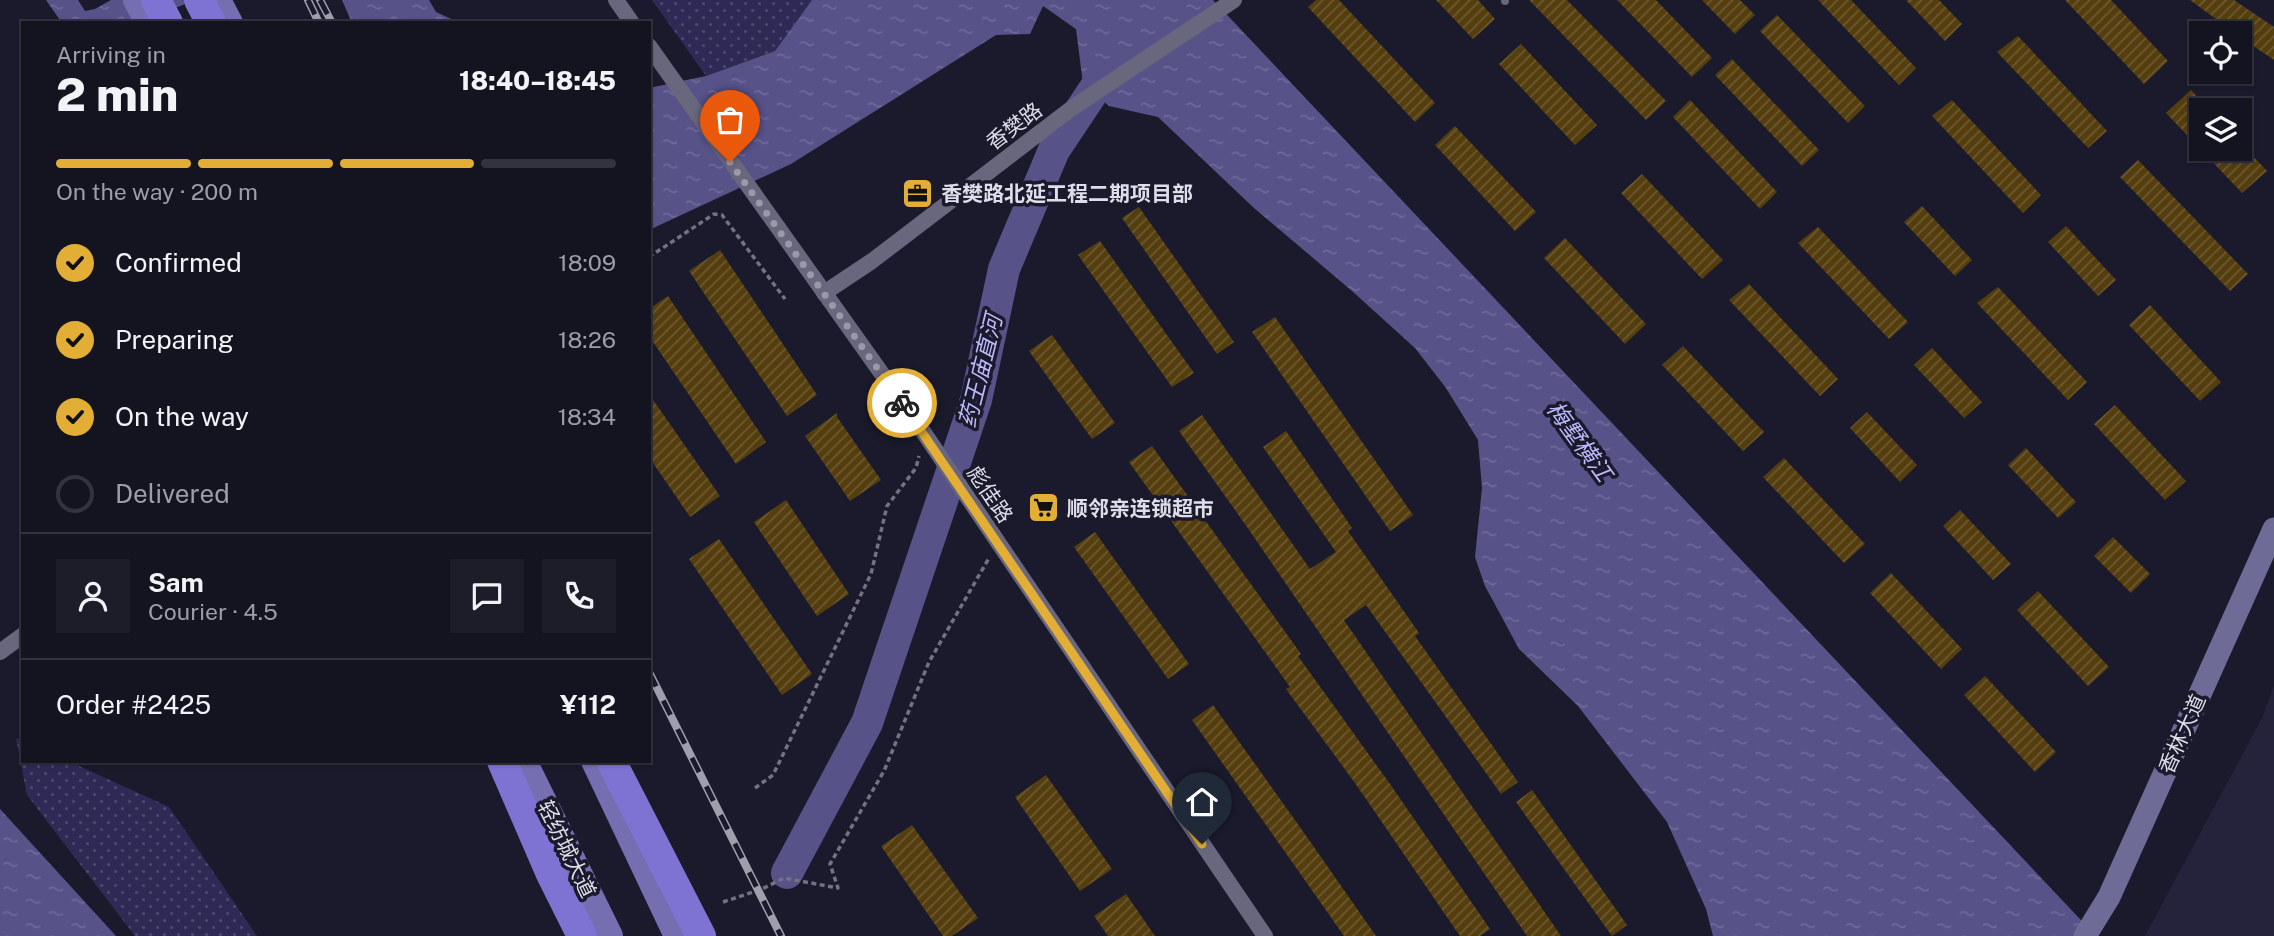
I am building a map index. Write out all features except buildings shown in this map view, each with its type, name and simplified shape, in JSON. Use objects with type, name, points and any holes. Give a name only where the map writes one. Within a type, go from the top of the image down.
[{"type":"highway","points":[[156,0],[167,21]]},
{"type":"highway","points":[[199,0],[210,21]]},
{"type":"highway","points":[[503,763],[551,874],[582,936]]},
{"type":"highway","points":[[612,763],[701,936]]},
{"type":"main road","points":[[136,0],[147,21]]},
{"type":"main road","points":[[218,0],[229,21]]},
{"type":"main road","name":"轻纺城大道","points":[[525,763],[610,936]]},
{"type":"main road","points":[[595,763],[677,936]]},
{"type":"street","points":[[616,0],[631,21]]},
{"type":"street","name":"香樊路","points":[[824,293],[872,261],[1072,108],[1234,0]]},
{"type":"street","name":"彪佳路","points":[[652,50],[924,433],[1265,936]]},
{"type":"street","name":"香林大道","points":[[2085,936],[2109,897],[2274,529]]},
{"type":"street","points":[[0,652],[21,636]]},
{"type":"path","points":[[651,256],[714,214],[722,215],[785,299]]},
{"type":"path","points":[[755,788],[773,775],[864,587],[870,574],[887,506],[916,468],[924,433]]},
{"type":"path","points":[[723,902],[762,889],[784,878],[838,888],[830,864],[884,771],[929,662],[998,543]]},
{"type":"shaded area","points":[[652,0],[812,0],[775,51],[706,76]]},
{"type":"shaded area","points":[[2274,686],[2274,936],[2145,936],[2262,718]]},
{"type":"shaded area","points":[[16,738],[21,740],[21,763],[72,763],[169,807],[257,936],[135,936],[27,795]]},
{"type":"water","points":[[46,0],[78,0],[85,11],[111,0],[195,0],[143,21],[61,21]]},
{"type":"water","points":[[342,0],[429,0],[436,12],[456,21],[351,21]]},
{"type":"water","name":"梅墅横江","points":[[812,0],[1213,0],[2096,936],[1713,936],[1706,909],[1667,822],[1578,706],[1519,649],[1485,586],[1475,557],[1482,488],[1478,440],[1446,388],[1415,348],[1254,208],[1158,117],[1109,106],[1083,84],[1076,29],[1043,6],[1030,34],[996,35],[791,164],[651,229],[651,88],[706,76],[775,51]]},
{"type":"water","points":[[0,809],[116,936],[0,936]]},
{"type":"waterway","name":"药王庙直河","points":[[787,873],[867,723],[976,400],[1004,269],[1054,150],[1102,78]]},
{"type":"railway","points":[[308,0],[318,21]]},
{"type":"railway","points":[[320,0],[331,21]]},
{"type":"railway","points":[[651,676],[781,936]]},
{"type":"way so far","points":[[730,162],[902,403]]},
{"type":"place","name":"香樊路北延工程二期项目部","points":[[918,193]]},
{"type":"place","name":"顺邻亲连锁超市","points":[[1044,508]]},
{"type":"route","points":[[902,403],[1202,844]]}]
